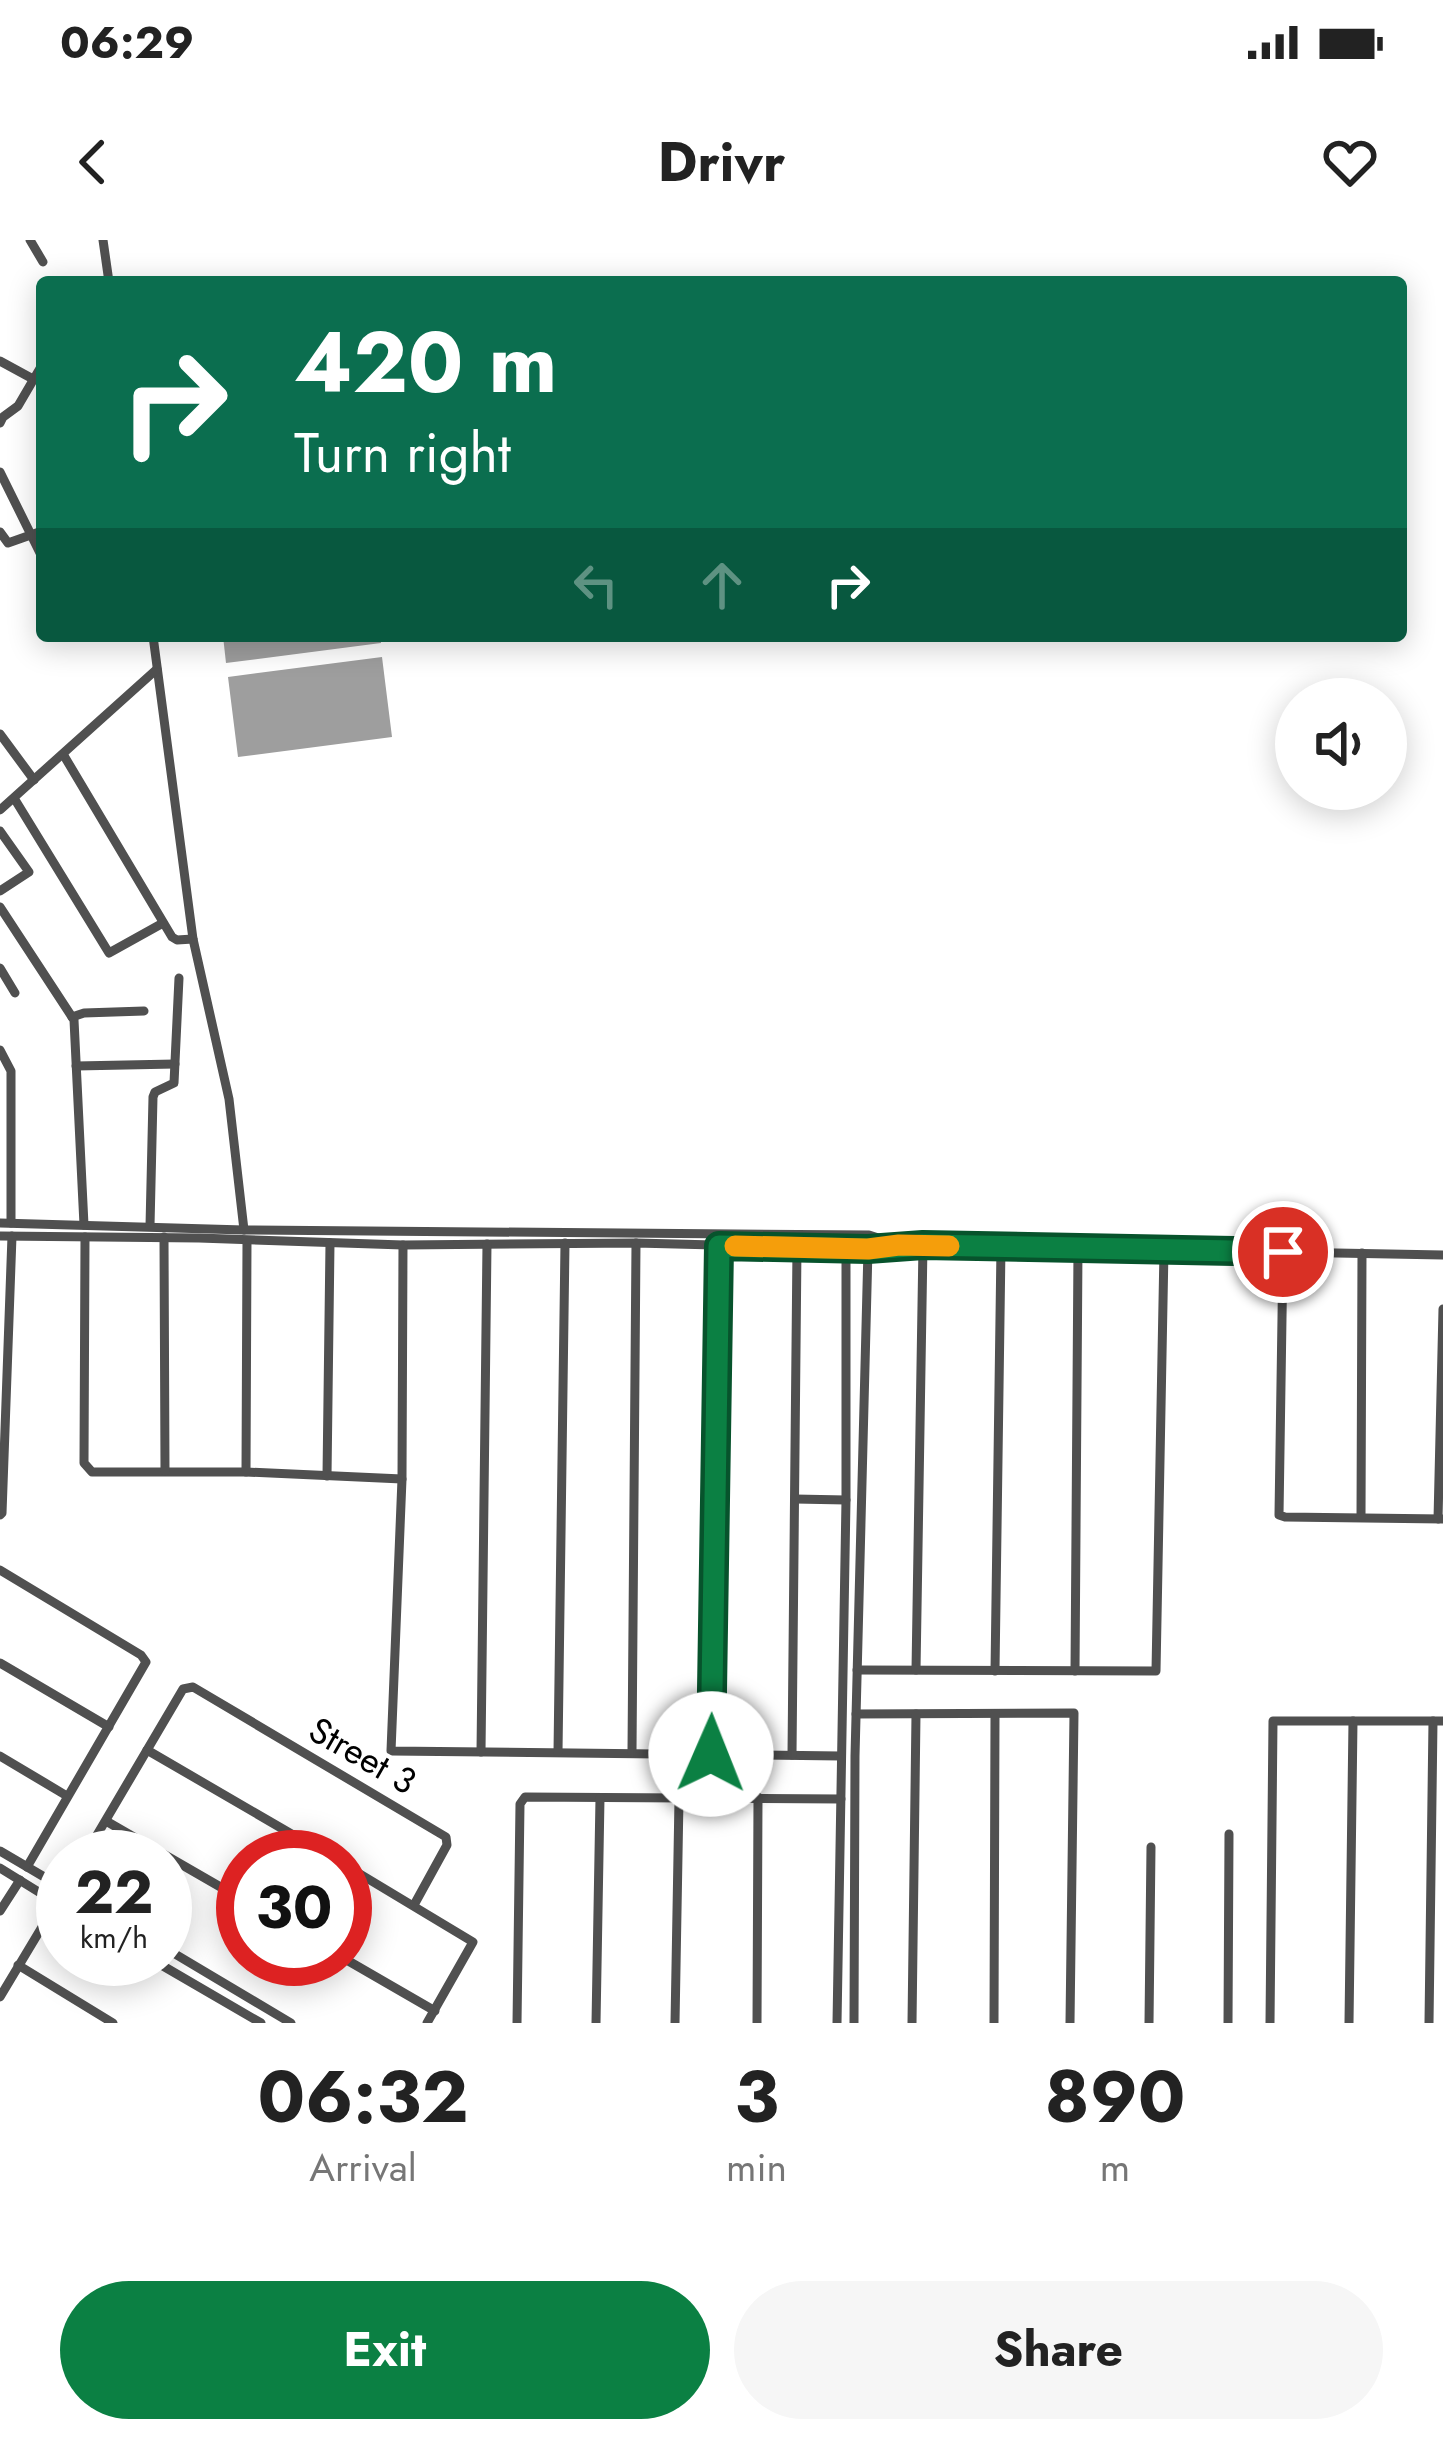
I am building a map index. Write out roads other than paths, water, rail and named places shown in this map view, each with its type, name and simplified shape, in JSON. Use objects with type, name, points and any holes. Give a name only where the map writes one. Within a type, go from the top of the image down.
[{"type":"street","points":[[30,240],[43,262]]},
{"type":"street","points":[[103,240],[108,276]]},
{"type":"street","points":[[0,361],[33,379]]},
{"type":"street","points":[[0,423],[18,406],[36,374]]},
{"type":"street","points":[[0,472],[36,531]]},
{"type":"street","points":[[0,532],[8,543],[36,533]]},
{"type":"street","points":[[154,642],[193,939],[230,1100],[246,1235],[246,1472]]},
{"type":"street","points":[[0,810],[157,669]]},
{"type":"street","points":[[0,734],[34,780]]},
{"type":"street","points":[[63,754],[163,923],[177,940],[193,939]]},
{"type":"street","points":[[14,798],[109,953],[163,923]]},
{"type":"street","points":[[0,831],[29,872],[0,891]]},
{"type":"street","points":[[0,907],[73,1017],[85,1231],[84,1463],[92,1472],[402,1479]]},
{"type":"street","points":[[0,968],[16,993]]},
{"type":"street","points":[[150,1226],[153,1097],[174,1083],[179,978]]},
{"type":"street","points":[[73,1017],[144,1011]]},
{"type":"street","points":[[0,1050],[11,1071],[6,1223],[164,1237],[868,1235],[899,1245]]},
{"type":"street","points":[[76,1066],[175,1064]]},
{"type":"street","points":[[43,1224],[44,1237]]},
{"type":"street","points":[[0,1515],[6,1236],[44,1237],[150,1226],[330,1244],[487,1244],[527,1238],[566,1243],[868,1249],[923,1245],[1443,1255]]},
{"type":"street","points":[[837,2023],[846,1235]]},
{"type":"street","points":[[854,2023],[856,1670],[868,1235]]},
{"type":"street","points":[[164,1237],[165,1472]]},
{"type":"street","points":[[558,1752],[566,1243]]},
{"type":"street","points":[[327,1475],[330,1244]]},
{"type":"street","points":[[481,1752],[487,1244]]},
{"type":"street","points":[[632,1752],[636,1244]]},
{"type":"street","points":[[403,1245],[402,1479],[391,1751],[841,1756]]},
{"type":"street","points":[[916,1670],[923,1245]]},
{"type":"street","points":[[711,1754],[719,1246]]},
{"type":"street","points":[[792,1755],[797,1247]]},
{"type":"street","points":[[995,1670],[1001,1247]]},
{"type":"street","points":[[1075,1671],[1078,1249]]},
{"type":"street","points":[[856,1670],[1156,1671],[1164,1250]]},
{"type":"street","points":[[1283,1252],[1279,1515],[1441,1519],[1443,1309]]},
{"type":"street","points":[[1361,1517],[1362,1253]]},
{"type":"street","points":[[795,1499],[846,1500]]},
{"type":"street","points":[[0,1570],[146,1659],[27,1867]]},
{"type":"street","points":[[0,1663],[109,1727]]},
{"type":"street","points":[[100,1830],[183,1689],[193,1687],[446,1837],[447,1845],[414,1906]]},
{"type":"street","points":[[856,1714],[1074,1713],[1070,2023]]},
{"type":"street","points":[[912,2023],[916,1714]]},
{"type":"street","points":[[994,2023],[995,1714]]},
{"type":"street","points":[[1270,2023],[1274,1721],[1438,1721],[1429,2023]]},
{"type":"street","points":[[1349,2023],[1353,1721]]},
{"type":"street","points":[[148,1750],[285,1830]]},
{"type":"street","points":[[0,1756],[67,1796]]},
{"type":"street","points":[[517,2023],[522,1800],[526,1797],[842,1799]]},
{"type":"street","points":[[757,2023],[758,1797]]},
{"type":"street","points":[[596,2023],[600,1798]]},
{"type":"street","points":[[675,2023],[679,1799]]},
{"type":"street","points":[[106,1821],[216,1884]]},
{"type":"street","points":[[1228,2023],[1229,1834]]},
{"type":"street","points":[[1149,2023],[1151,1847]]},
{"type":"street","points":[[0,1851],[36,1873]]},
{"type":"street","points":[[0,1868],[36,1890]]},
{"type":"street","points":[[0,1911],[20,1880]]},
{"type":"street","points":[[372,1881],[473,1942],[427,2023]]},
{"type":"street","points":[[0,1997],[36,1939]]},
{"type":"street","points":[[192,1964],[291,2023]]},
{"type":"street","points":[[18,1965],[113,2023]]},
{"type":"street","points":[[372,1975],[435,2011]]},
{"type":"street","points":[[192,1982],[261,2023]]}]
